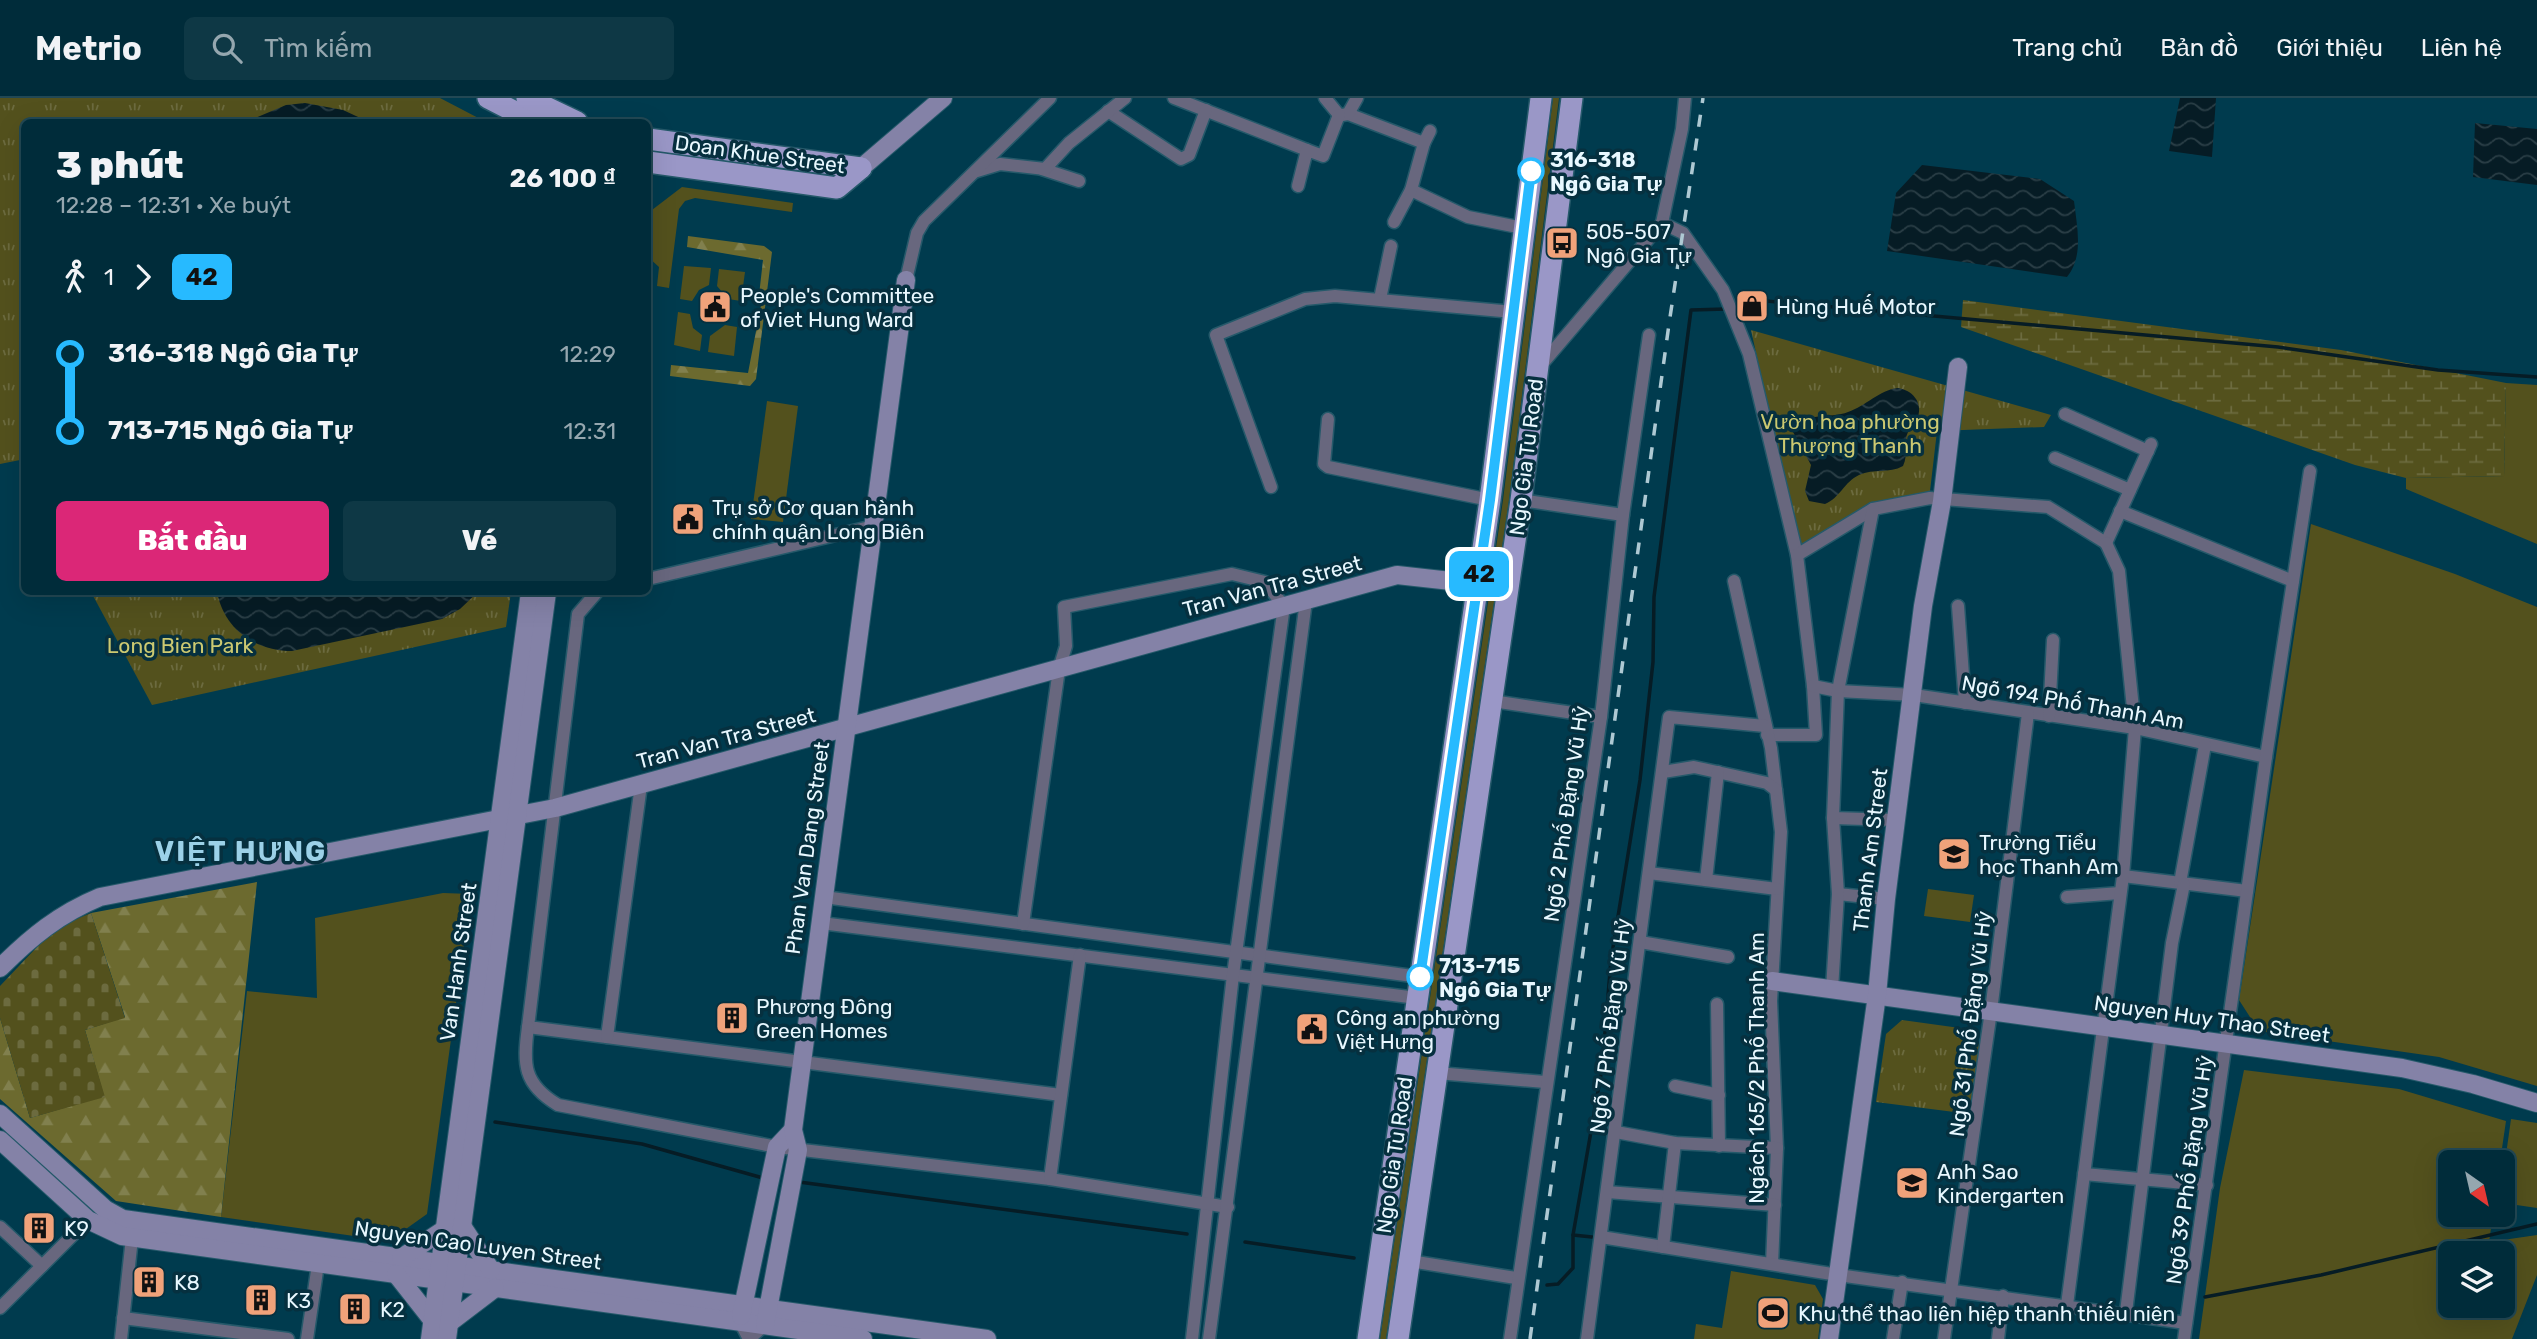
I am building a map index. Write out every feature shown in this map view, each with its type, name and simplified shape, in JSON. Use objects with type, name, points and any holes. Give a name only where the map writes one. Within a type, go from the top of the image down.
[{"type":"main road","points":[[488,98],[526,119]]},
{"type":"main road","points":[[527,98],[571,119]]},
{"type":"main road","name":"Ngo Gia Tu Road","points":[[1367,1339],[1490,500],[1541,98]]},
{"type":"main road","name":"Ngo Gia Tu Road","points":[[1398,1339],[1521,500],[1572,98]]},
{"type":"main road","name":"Doan Khue Street","points":[[651,139],[861,168]]},
{"type":"main road","name":"Doan Khue Street","points":[[652,166],[837,188],[861,168]]},
{"type":"street","points":[[906,280],[919,228],[972,172],[1051,98]]},
{"type":"street","points":[[1042,169],[1050,167],[1069,143],[1125,98]]},
{"type":"street","points":[[1174,98],[1323,156],[1344,115],[1357,98]]},
{"type":"street","points":[[1325,98],[1344,115],[1427,137],[1411,190],[1394,222]]},
{"type":"street","points":[[1537,370],[1662,223],[1682,129],[1685,98]]},
{"type":"street","points":[[861,168],[939,99]]},
{"type":"street","points":[[1108,111],[1181,159],[1189,155],[1206,110]]},
{"type":"street","points":[[1298,186],[1307,150]]},
{"type":"street","points":[[972,172],[1000,164],[1042,169],[1079,181]]},
{"type":"street","points":[[1411,190],[1468,217],[1523,228]]},
{"type":"street","points":[[1662,223],[1683,233],[1723,290],[1749,354],[1797,555],[1813,686],[1816,735],[1766,731]]},
{"type":"street","points":[[1380,299],[1391,246]]},
{"type":"street","name":"Phan Van Dang Street","points":[[767,1317],[798,1150],[793,1130],[906,280]]},
{"type":"street","points":[[1271,487],[1216,335],[1305,299],[1335,296],[1513,312]]},
{"type":"street","name":"Ngõ 2 Phố Đặng Vũ Hỷ","points":[[1510,1339],[1516,1278],[1601,717],[1623,515],[1649,335]]},
{"type":"street","name":"Thanh Am Street","points":[[1829,1339],[1877,995],[1886,899],[1914,695],[1923,606],[1942,501],[1958,367]]},
{"type":"street","points":[[2065,414],[2150,448],[2106,543]]},
{"type":"street","points":[[1328,419],[1326,466],[1490,500]]},
{"type":"street","points":[[2055,458],[2130,490]]},
{"type":"street","name":"Ngõ 39 Phố Đặng Vũ Hỷ","points":[[2183,1339],[2266,757],[2310,471]]},
{"type":"street","points":[[1797,555],[1873,509],[1930,498],[2048,507],[2106,543],[2119,571],[2135,728],[2123,876],[2067,1305]]},
{"type":"street","points":[[1521,500],[1623,515]]},
{"type":"street","points":[[1832,989],[1838,894],[1833,818],[1838,691],[1873,509]]},
{"type":"street","points":[[2120,511],[2293,581]]},
{"type":"street","points":[[651,578],[874,526]]},
{"type":"street","points":[[1023,924],[1059,669],[1066,646],[1064,607],[1232,574],[1265,582],[1284,606],[1233,975],[1192,1339]]},
{"type":"street","name":"Tran Van Tra Street","points":[[0,968],[35,933],[78,906],[100,897],[555,808],[1397,575],[1478,584]]},
{"type":"street","name":"Ngách 165/2 Phố Thanh Am","points":[[1734,582],[1766,731],[1781,832],[1772,981],[1777,1148],[1772,1264]]},
{"type":"street","name":"Van Hanh Street","points":[[440,1330],[508,819],[530,595]]},
{"type":"street","name":"Van Hanh Street","points":[[508,819],[546,595]]},
{"type":"street","points":[[594,595],[578,614],[525,1054],[528,1077],[542,1095],[558,1105],[777,1147],[1050,1179],[1227,1207]]},
{"type":"street","points":[[1209,1339],[1306,601]]},
{"type":"street","points":[[1958,606],[1965,703]]},
{"type":"street","points":[[2049,716],[2053,640]]},
{"type":"street","name":"Ngõ 194 Phố Thanh Am","points":[[1813,686],[1838,691],[1914,695],[2135,728],[2266,757]]},
{"type":"street","points":[[1492,701],[1601,717]]},
{"type":"street","name":"Ngõ 31 Phố Đặng Vũ Hỷ","points":[[1944,1339],[1950,1290],[1962,1231],[1992,1011],[2028,713]]},
{"type":"street","name":"Ngõ 7 Phố Đặng Vũ Hỷ","points":[[1587,1339],[1669,717],[1766,731]]},
{"type":"street","points":[[2126,1312],[2172,943],[2205,745]]},
{"type":"street","points":[[1663,772],[1694,767],[1767,783],[1776,790]]},
{"type":"street","points":[[1706,880],[1718,772]]},
{"type":"street","points":[[607,1037],[641,785]]},
{"type":"street","points":[[1833,818],[1896,820]]},
{"type":"street","points":[[1649,873],[1777,889]]},
{"type":"street","points":[[2123,876],[2248,891]]},
{"type":"street","points":[[2067,897],[2120,893]]},
{"type":"street","points":[[1838,894],[1886,899]]},
{"type":"street","points":[[824,897],[1420,977]]},
{"type":"street","points":[[821,922],[1417,998]]},
{"type":"street","points":[[1640,942],[1728,957]]},
{"type":"street","points":[[1050,1179],[1080,955]]},
{"type":"street","points":[[1326,987],[1328,965]]},
{"type":"street","name":"Nguyen Huy Thao Street","points":[[1772,981],[2403,1068],[2473,1084],[2537,1103]]},
{"type":"street","points":[[1717,1003],[1719,1146]]},
{"type":"street","points":[[528,1027],[1061,1095]]},
{"type":"street","points":[[1437,1073],[1545,1082]]},
{"type":"street","points":[[1675,1086],[1719,1095]]},
{"type":"street","name":"Nguyen Cao Luyen Street","points":[[0,1114],[106,1209],[123,1219],[399,1266],[742,1314],[987,1339]]},
{"type":"street","points":[[742,1314],[777,1147],[793,1130]]},
{"type":"street","points":[[1616,1132],[1675,1143],[1777,1148]]},
{"type":"street","name":"Nguyen Cao Luyen Street","points":[[0,1140],[88,1220],[108,1232],[132,1238],[318,1264],[399,1266]]},
{"type":"street","points":[[1663,1247],[1675,1143]]},
{"type":"street","points":[[2084,1174],[2207,1185]]},
{"type":"street","points":[[1607,1192],[1669,1199],[1775,1205]]},
{"type":"street","points":[[0,1308],[88,1220]]},
{"type":"street","points":[[0,1227],[42,1266]]},
{"type":"street","points":[[454,1228],[493,1279],[440,1330],[399,1266],[454,1228]]},
{"type":"street","points":[[1601,1237],[1838,1275],[2126,1312],[2186,1323]]},
{"type":"street","points":[[121,1339],[132,1238]]},
{"type":"street","points":[[1410,1261],[1516,1278]]},
{"type":"street","points":[[307,1339],[318,1264]]},
{"type":"street","points":[[1893,1339],[1902,1282]]},
{"type":"street","points":[[1998,1339],[2003,1296]]},
{"type":"street","name":"Nguyen Cao Luyen Street","points":[[767,1317],[863,1339]]},
{"type":"street","points":[[123,1318],[288,1339]]},
{"type":"green space","points":[[0,98],[440,98],[480,119],[21,119],[21,462],[0,464]]},
{"type":"green space","points":[[1553,98],[1559,98],[1509,500],[1386,1339],[1380,1339],[1503,500]]},
{"type":"green space","points":[[682,187],[793,203],[792,212],[695,198],[685,201],[679,209],[669,288],[657,286],[659,267],[651,260],[651,211]]},
{"type":"green space","points":[[688,236],[764,246],[772,252],[756,379],[750,386],[670,376],[671,365],[748,373],[761,305],[758,304],[763,260],[687,247]]},
{"type":"green space","points":[[684,266],[711,268],[709,285],[699,290],[692,301],[680,299]]},
{"type":"green space","points":[[719,269],[745,272],[741,301],[728,299],[717,286]]},
{"type":"green space","points":[[1963,300],[2341,350],[2506,383],[2504,476],[2406,478],[2355,465],[1961,327]]},
{"type":"green space","points":[[678,312],[690,314],[693,328],[702,335],[700,351],[674,345]]},
{"type":"green space","points":[[725,325],[737,327],[734,356],[708,352],[710,336]]},
{"type":"green space","name":"Vườn hoa phường Thượng Thanh","points":[[1751,330],[2051,415],[2044,427],[1937,431],[1930,491],[1865,506],[1799,547]]},
{"type":"green space","points":[[2506,383],[2537,385],[2537,544],[2406,489],[2406,478],[2504,476]]},
{"type":"green space","points":[[767,401],[798,406],[783,522],[751,519]]},
{"type":"green space","points":[[2311,524],[2455,574],[2537,607],[2537,1086],[2439,1057],[2259,1031],[2239,1000]]},
{"type":"green space","name":"Long Bien Park","points":[[93,595],[511,595],[506,627],[152,705]]},
{"type":"green space","points":[[257,882],[221,1217],[116,1201],[0,1099],[0,1018],[30,1118],[104,1096],[85,1030],[125,1017],[91,913]]},
{"type":"green space","points":[[1928,889],[1974,895],[1970,922],[1924,916]]},
{"type":"green space","points":[[443,893],[471,894],[427,1214],[389,1241],[221,1217],[247,991],[317,998],[315,918]]},
{"type":"green space","points":[[91,913],[125,1018],[85,1030],[105,1097],[30,1118],[0,1018],[0,986],[55,928]]},
{"type":"green space","points":[[1902,1020],[1967,1029],[1980,1046],[1970,1114],[1876,1102],[1886,1034]]},
{"type":"green space","points":[[2244,1070],[2399,1089],[2506,1121],[2502,1150],[2438,1150],[2438,1227],[2491,1227],[2489,1241],[2438,1241],[2438,1318],[2515,1318],[2515,1241],[2496,1241],[2537,1235],[2537,1275],[2512,1339],[2199,1339],[2220,1188]]},
{"type":"green space","points":[[2511,1119],[2537,1123],[2537,1208],[2515,1205],[2515,1150],[2507,1150]]},
{"type":"green space","name":"Khu thể thao liên hiệp thanh thiếu niên","points":[[1731,1271],[1815,1285],[1823,1299],[1818,1339],[1694,1339],[1696,1324],[1722,1328]]},
{"type":"water","points":[[2180,98],[2216,98],[2212,157],[2169,151]]},
{"type":"water","points":[[305,103],[343,110],[362,119],[253,119],[286,105]]},
{"type":"water","points":[[2475,123],[2537,129],[2537,185],[2473,177]]},
{"type":"water","points":[[1922,165],[2040,179],[2074,201],[2078,231],[2077,251],[2076,260],[2067,277],[1887,251],[1896,193]]},
{"type":"water","points":[[1898,388],[1912,394],[1919,406],[1918,417],[1907,436],[1903,466],[1859,475],[1825,504],[1809,501],[1805,491],[1811,465],[1793,432],[1797,425],[1809,418],[1848,412],[1891,389]]},
{"type":"water","points":[[218,595],[475,595],[460,609],[442,619],[292,651],[266,647],[243,635],[226,617]]},
{"type":"waterway","points":[[1745,299],[2278,347],[2438,370],[2537,377]]},
{"type":"waterway","points":[[1547,1285],[1558,1284],[1573,1268],[1573,1235],[1602,1068],[1611,960],[1640,780],[1653,662],[1654,597],[1691,310],[1726,309]]},
{"type":"waterway","points":[[495,1122],[642,1144],[763,1178]]},
{"type":"waterway","points":[[799,1182],[1187,1234]]},
{"type":"waterway","points":[[2205,1297],[2321,1275],[2537,1224]]},
{"type":"waterway","points":[[1573,1235],[1592,1237]]},
{"type":"waterway","points":[[1245,1242],[1354,1258]]},
{"type":"railway","points":[[1530,1339],[1669,324],[1703,98]]},
{"type":"bus line","name":"42","points":[[1420,977],[1490,500],[1531,171]]},
{"type":"place","name":"316-318 Ngô Gia Tự","points":[[1531,171]]},
{"type":"place","name":"505-507 Ngô Gia Tự","points":[[1562,243]]},
{"type":"place","name":"Hùng Huế Motor","points":[[1752,306]]},
{"type":"place","name":"People's Committee of Viet Hung Ward","points":[[715,307]]},
{"type":"place","name":"Trụ sở Cơ quan hành chính quận Long Biên","points":[[688,519]]},
{"type":"place","name":"Trường Tiểu học Thanh Am","points":[[1954,854]]},
{"type":"place","name":"713-715 Ngô Gia Tự","points":[[1420,977]]},
{"type":"place","name":"Phương Đông Green Homes","points":[[732,1018]]},
{"type":"place","name":"Công an phường Việt Hưng","points":[[1312,1029]]},
{"type":"place","name":"Anh Sao Kindergarten","points":[[1912,1183]]},
{"type":"place","name":"K9","points":[[39,1228]]},
{"type":"place","name":"K8","points":[[149,1282]]},
{"type":"place","name":"K3","points":[[261,1300]]},
{"type":"place","name":"K2","points":[[355,1309]]},
{"type":"place","name":"Khu thể thao liên hiệp thanh thiếu niên","points":[[1773,1313]]},
{"type":"district","name":"VIỆT HƯNG","points":[[241,851]]}]
